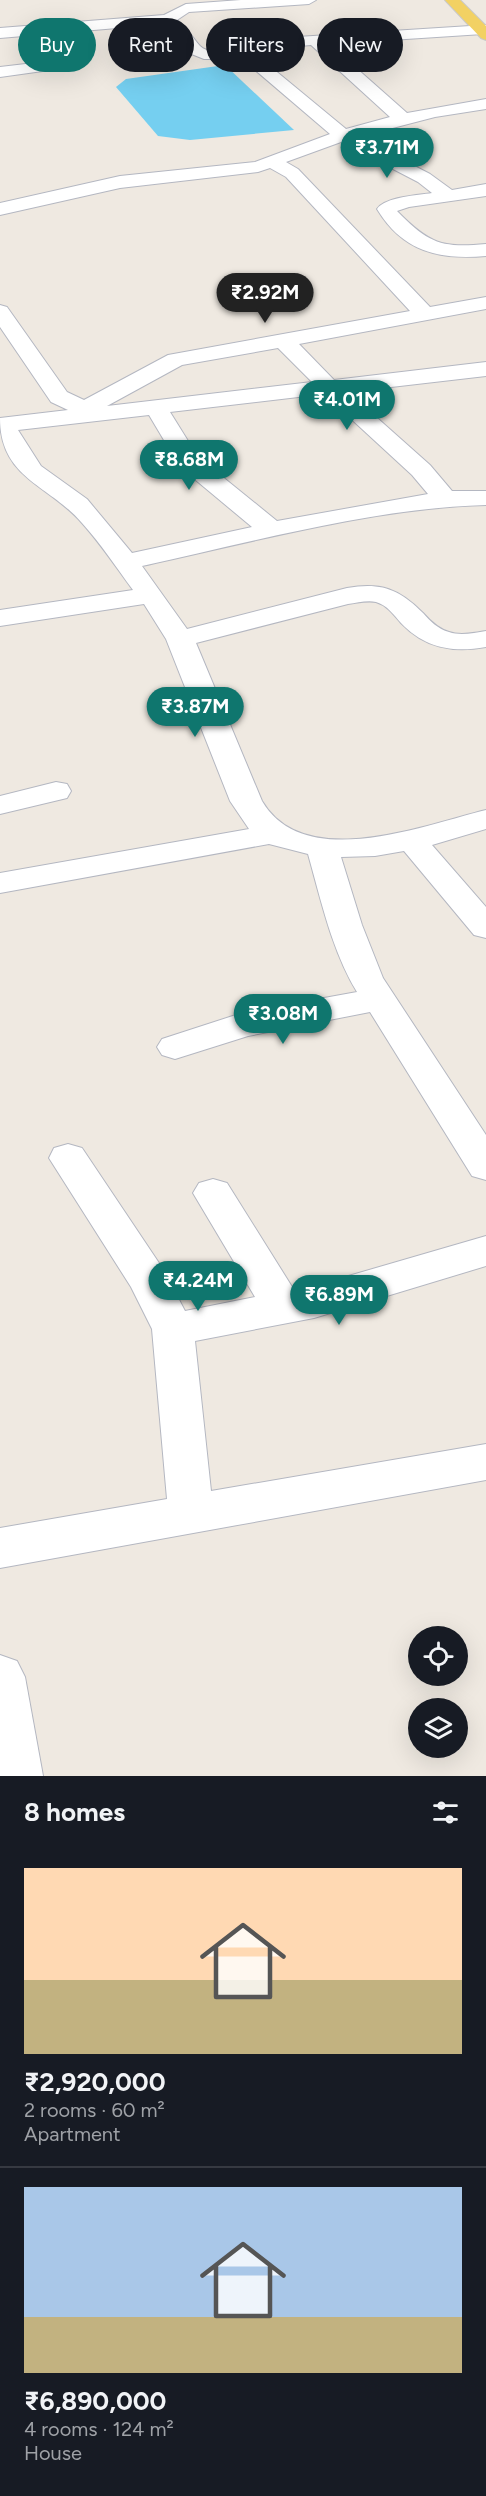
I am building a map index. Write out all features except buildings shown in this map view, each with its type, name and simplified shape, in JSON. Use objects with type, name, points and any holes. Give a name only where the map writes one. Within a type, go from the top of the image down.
[{"type":"main road","points":[[452,0],[484,32]]},
{"type":"street","points":[[66,12],[186,8],[309,0]]},
{"type":"street","points":[[170,18],[186,8]]},
{"type":"street","points":[[0,33],[108,24]]},
{"type":"street","points":[[194,48],[204,54],[225,54],[252,45],[484,32]]},
{"type":"street","points":[[315,40],[365,84],[382,103],[404,119]]},
{"type":"street","points":[[0,72],[18,70]]},
{"type":"street","points":[[267,72],[343,136],[424,178],[447,195]]},
{"type":"street","points":[[0,209],[120,182],[242,170],[272,162],[343,136],[404,119],[486,104]]},
{"type":"street","points":[[272,162],[292,173],[425,314]]},
{"type":"street","points":[[486,190],[395,204],[386,209],[419,241],[435,250],[455,254],[486,250]]},
{"type":"street","points":[[77,413],[176,360],[486,303]]},
{"type":"street","points":[[0,311],[59,397],[77,413]]},
{"type":"street","points":[[284,341],[329,387],[421,470],[445,499]]},
{"type":"street","points":[[272,834],[257,819],[246,801],[180,639],[151,595],[84,510],[32,471],[2,425],[77,413],[156,408],[486,369]]},
{"type":"street","points":[[156,408],[189,462],[271,529]]},
{"type":"street","points":[[126,562],[271,529],[445,499],[486,498]]},
{"type":"street","points":[[180,639],[347,596],[368,593],[385,596],[399,604],[422,629],[440,640],[457,643],[486,639]]},
{"type":"street","points":[[0,618],[151,595]]},
{"type":"street","points":[[0,805],[56,791]]},
{"type":"street","points":[[0,883],[272,834],[322,848],[374,848],[413,842],[486,819]]},
{"type":"street","points":[[413,842],[486,928]]},
{"type":"street","points":[[322,848],[345,925],[366,978],[486,1166]]},
{"type":"street","points":[[175,1047],[242,1025],[380,999]]},
{"type":"street","points":[[68,1158],[148,1280],[173,1329],[191,1515]]},
{"type":"street","points":[[213,1193],[283,1308]]},
{"type":"street","points":[[173,1329],[355,1292],[486,1251]]},
{"type":"street","points":[[0,1548],[486,1462]]},
{"type":"street","points":[[0,1677],[17,1776]]},
{"type":"water","points":[[206,68],[206,72],[232,72],[294,130],[190,140],[158,136],[116,87],[126,79],[176,72],[194,72],[194,69]]}]
